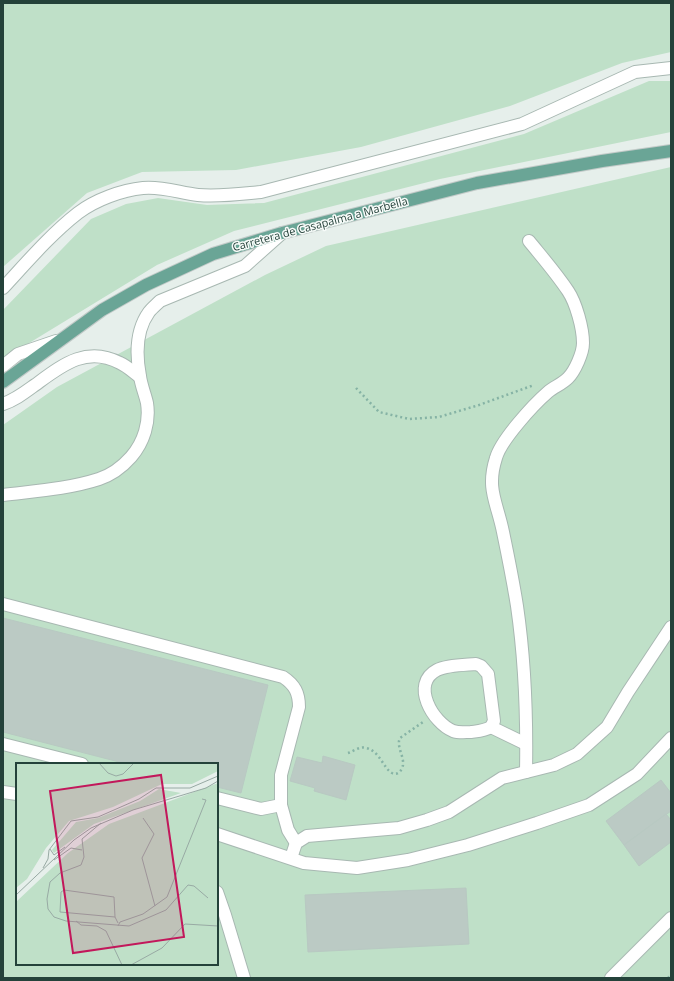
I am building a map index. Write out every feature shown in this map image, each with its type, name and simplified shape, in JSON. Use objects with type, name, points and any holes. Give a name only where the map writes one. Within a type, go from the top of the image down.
[{"type":"main road","name":"Carretera de Casapalma a Marbella","points":[[3,382],[102,310],[146,285],[212,254],[282,233],[477,183],[602,161],[671,151]]},
{"type":"street","points":[[3,288],[50,239],[79,212],[102,199],[144,188],[170,189],[197,194],[231,196],[261,192],[522,124],[635,72],[671,68]]},
{"type":"street","points":[[3,495],[65,487],[101,479],[124,465],[136,452],[144,437],[148,420],[147,403],[140,377],[138,340],[142,323],[149,311],[160,301],[245,266],[282,233]]},
{"type":"street","points":[[526,772],[525,685],[517,607],[503,531],[492,493],[492,474],[496,456],[506,439],[525,416],[551,390],[568,378],[578,362],[583,344],[578,317],[569,292],[528,241]]},
{"type":"street","points":[[3,366],[18,354],[61,340]]},
{"type":"street","points":[[3,404],[14,400],[66,364],[79,358],[93,356],[108,358],[121,363],[140,377]]},
{"type":"street","points":[[3,604],[279,676],[291,682],[298,694],[299,707],[281,776],[281,804],[288,830],[296,843]]},
{"type":"street","points":[[291,858],[296,843],[307,836],[399,828],[427,820],[449,812],[502,778],[554,765],[577,754],[607,727],[628,692],[671,628]]},
{"type":"street","points":[[492,727],[494,721],[488,674],[481,666],[476,664],[443,668],[429,676],[424,691],[429,708],[446,727],[463,733],[479,732],[492,727],[526,744]]},
{"type":"street","points":[[218,834],[304,863],[356,868],[408,860],[468,845],[530,826],[589,805],[637,774],[671,738]]},
{"type":"street","points":[[3,744],[78,763]]},
{"type":"street","points":[[3,792],[16,794]]},
{"type":"street","points":[[218,798],[261,809],[281,804]]},
{"type":"street","points":[[218,895],[244,978]]},
{"type":"street","points":[[611,978],[671,918]]},
{"type":"path","points":[[356,388],[379,412],[409,419],[439,417],[479,405],[538,384],[551,390]]},
{"type":"path","points":[[348,753],[362,747],[367,748],[376,754],[391,772],[394,774],[399,773],[402,770],[403,764],[399,744],[400,738],[433,714]]},
{"type":"path","points":[[668,978],[671,975]]},
{"type":"green space","points":[[3,3],[671,3],[671,52],[622,63],[510,106],[361,147],[236,170],[142,172],[87,193],[3,267]]},
{"type":"green space","points":[[649,81],[671,81],[671,132],[440,179],[234,231],[157,265],[3,359],[3,310],[91,219],[126,204],[158,198],[207,205],[264,203],[524,134]]},
{"type":"green space","points":[[671,167],[671,978],[3,978],[3,425],[57,387],[265,275],[326,246]]},
{"type":"building","points":[[3,618],[268,685],[241,793],[218,787],[218,763],[123,763],[3,732]]},
{"type":"building","points":[[323,756],[355,765],[346,800],[314,791],[315,788],[290,781],[297,757],[322,763]]},
{"type":"building","points":[[661,780],[671,793],[671,811],[624,845],[606,821]]},
{"type":"building","points":[[666,814],[671,820],[671,842],[639,866],[624,845]]},
{"type":"building","points":[[466,888],[469,944],[308,952],[305,895]]}]
